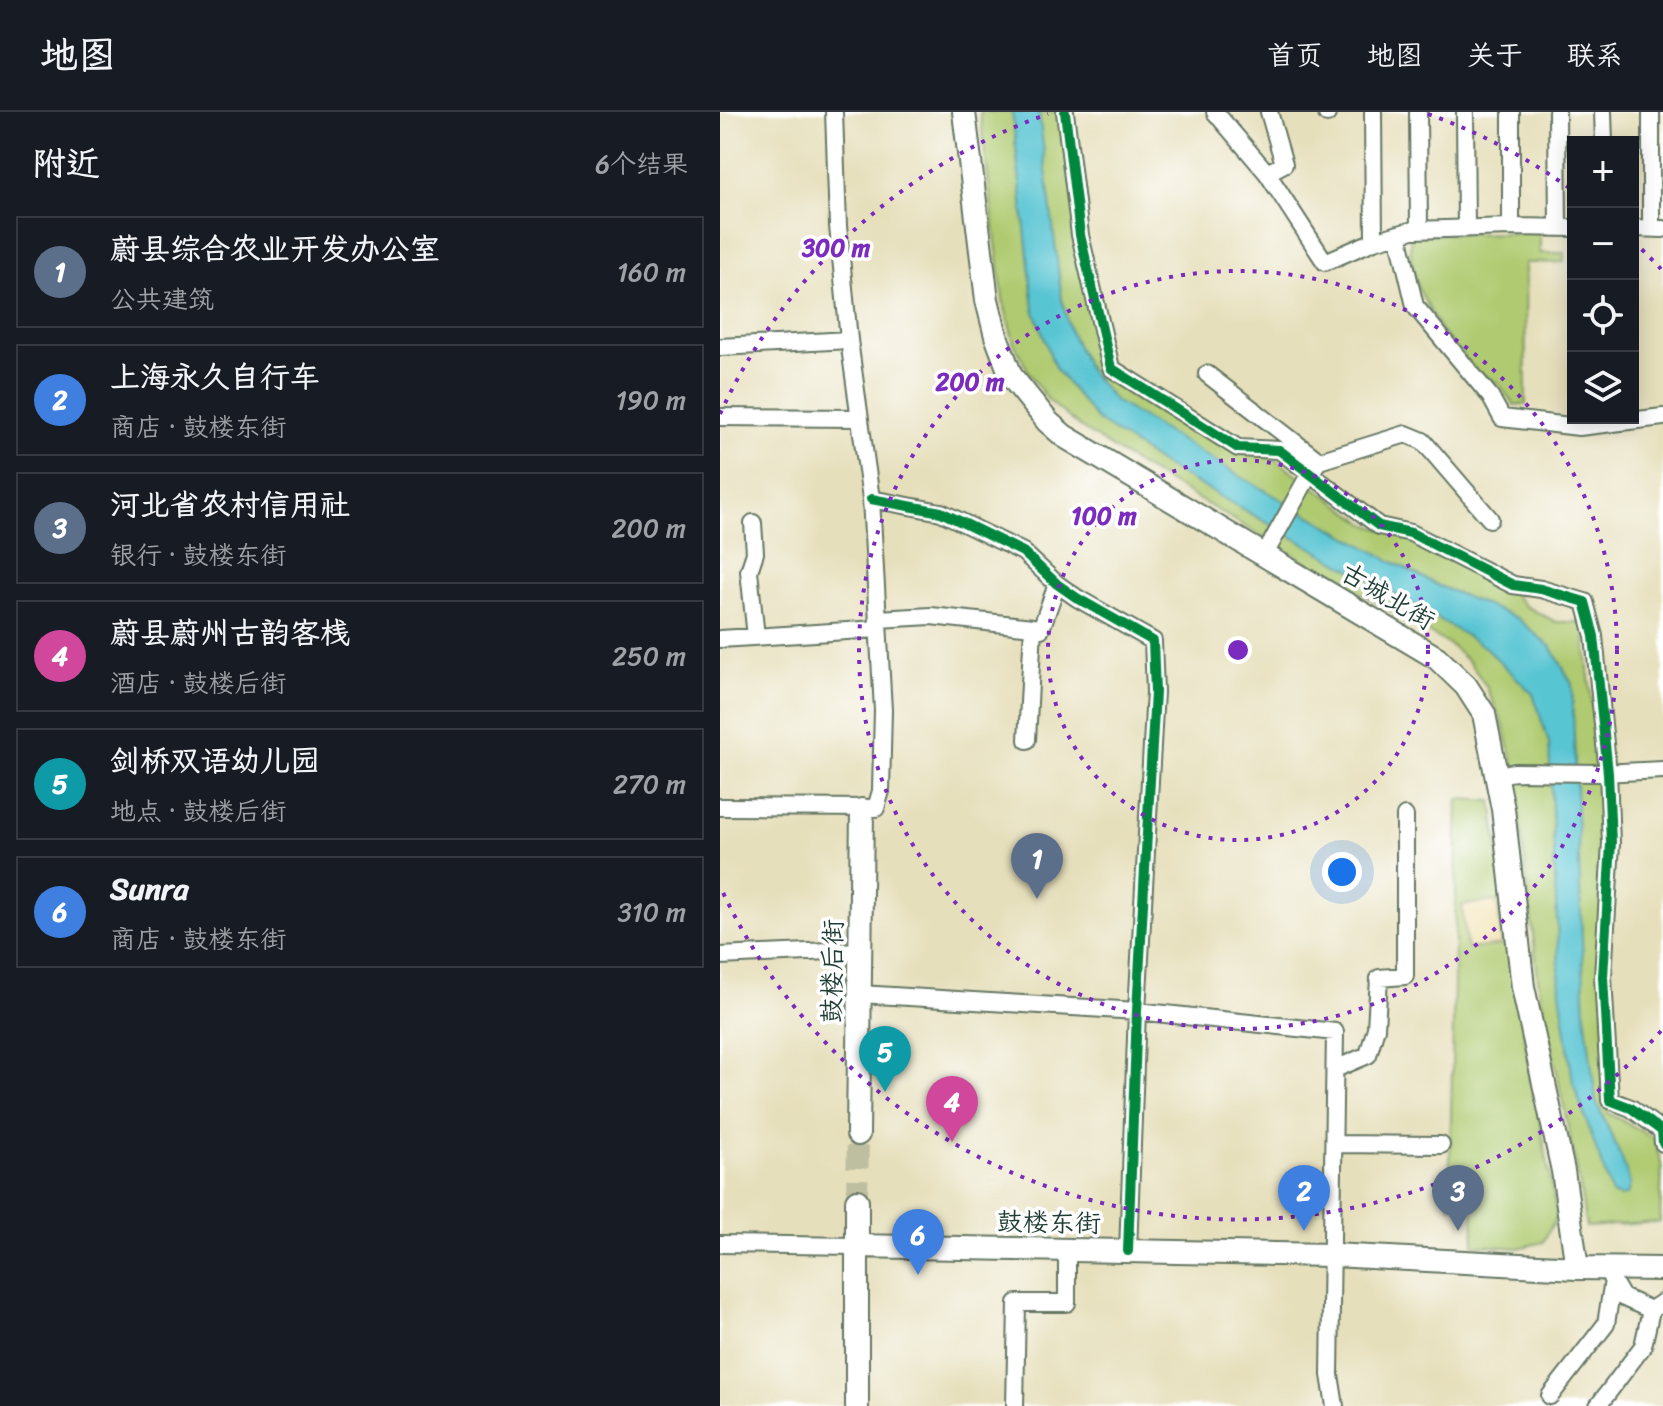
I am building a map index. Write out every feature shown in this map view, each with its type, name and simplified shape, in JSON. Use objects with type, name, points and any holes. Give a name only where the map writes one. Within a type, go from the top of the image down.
[{"type":"main road","name":"古城北街","points":[[964,112],[987,300],[996,336],[1011,376],[1048,422],[1064,436],[1269,547],[1437,658],[1477,699],[1506,774],[1503,809],[1523,987],[1563,1171],[1577,1268]]},
{"type":"main road","name":"鼓楼后街","points":[[858,1134],[862,810]]},
{"type":"main road","points":[[857,1201],[857,1406]]},
{"type":"main road","name":"鼓楼东街","points":[[856,1246],[1333,1255],[1577,1268],[1610,1274],[1663,1269]]},
{"type":"street","points":[[720,807],[862,810],[876,808],[881,791],[883,710],[871,499],[849,340],[838,226],[834,112]]},
{"type":"street","points":[[1065,112],[1080,235],[1111,368],[1238,448],[1279,450],[1312,471]]},
{"type":"street","points":[[1215,112],[1267,173],[1325,262],[1374,241],[1419,230],[1565,228],[1557,112]]},
{"type":"street","points":[[1267,173],[1284,164],[1269,112]]},
{"type":"street","points":[[1373,112],[1374,241]]},
{"type":"street","points":[[1418,112],[1419,230]]},
{"type":"street","points":[[1465,112],[1466,229]]},
{"type":"street","points":[[1511,112],[1511,227]]},
{"type":"street","points":[[1603,112],[1604,136]]},
{"type":"street","points":[[1651,112],[1657,229]]},
{"type":"street","points":[[1398,234],[1415,306],[1490,396],[1502,418],[1579,427],[1663,417]]},
{"type":"street","points":[[720,347],[849,340]]},
{"type":"street","points":[[1207,374],[1312,471],[1379,526],[1411,533],[1513,585],[1541,589],[1585,602],[1594,636],[1611,843],[1603,977],[1610,1100],[1631,1108],[1662,1131],[1663,1143]]},
{"type":"street","points":[[720,417],[860,418]]},
{"type":"street","points":[[1269,547],[1312,471],[1406,434],[1423,441],[1490,519]]},
{"type":"street","points":[[871,499],[941,512],[1023,552],[1077,598],[1153,641],[1155,692],[1137,1011],[1128,1251]]},
{"type":"street","points":[[753,523],[755,553],[749,571],[756,637]]},
{"type":"street","points":[[720,639],[931,616],[1041,629],[1057,584]]},
{"type":"street","points":[[1027,740],[1033,627]]},
{"type":"street","points":[[1506,774],[1663,770]]},
{"type":"street","points":[[1335,1069],[1368,1055],[1376,1028],[1379,978],[1405,976],[1405,816]]},
{"type":"street","points":[[720,956],[861,952]]},
{"type":"street","points":[[860,994],[1137,1011],[1335,1032],[1330,1375],[1335,1406]]},
{"type":"street","points":[[1334,1144],[1441,1145]]},
{"type":"street","points":[[720,1244],[856,1246]]},
{"type":"street","points":[[1015,1406],[1017,1303],[1067,1303],[1067,1250]]},
{"type":"street","points":[[1598,1406],[1643,1346],[1657,1306],[1622,1297],[1610,1274]]},
{"type":"street","points":[[1550,1396],[1606,1324],[1610,1274]]},
{"type":"green space","points":[[980,112],[1060,112],[1106,372],[1274,458],[1368,525],[1413,538],[1512,592],[1525,606],[1556,622],[1583,622],[1606,832],[1604,1098],[1608,1113],[1654,1138],[1662,1167],[1660,1222],[1586,1227],[1539,986],[1513,761],[1503,724],[1486,686],[1470,663],[1450,645],[1129,459],[1080,427],[1047,399],[1014,343],[1003,300]]},
{"type":"green space","points":[[1540,233],[1540,253],[1564,253],[1564,262],[1525,263],[1526,404],[1514,405],[1499,384],[1477,372],[1441,331],[1418,288],[1411,258],[1410,234]]},
{"type":"green space","points":[[1458,799],[1492,801],[1515,983],[1557,1216],[1543,1242],[1519,1248],[1474,1245],[1473,1206],[1449,1206]]},
{"type":"sand","points":[[1497,901],[1502,945],[1467,949],[1462,905]]},
{"type":"water","points":[[1012,112],[1039,112],[1062,300],[1070,331],[1089,371],[1115,401],[1243,478],[1395,563],[1439,586],[1517,618],[1552,648],[1572,684],[1585,1013],[1596,1101],[1622,1159],[1630,1184],[1627,1195],[1620,1197],[1612,1194],[1573,1083],[1560,991],[1549,743],[1533,694],[1486,648],[1162,464],[1097,420],[1055,368],[1034,309]]},
{"type":"tunnel","points":[[857,1201],[858,1134]]},
{"type":"cycle path","points":[[1065,112],[1080,235],[1111,368],[1238,448],[1279,450],[1379,526],[1411,533],[1513,585],[1541,589],[1585,602],[1594,636],[1608,773],[1611,843],[1603,977],[1610,1100],[1631,1108],[1662,1131],[1663,1143]]},
{"type":"cycle path","points":[[871,499],[941,512],[1023,552],[1077,598],[1153,641],[1155,692],[1137,1011],[1128,1251]]},
{"type":"place","name":"蔚县综合农业开发办公室","points":[[1037,899]]},
{"type":"place","name":"剑桥双语幼儿园","points":[[885,1092]]},
{"type":"place","name":"蔚县蔚州古韵客栈","points":[[952,1142]]},
{"type":"place","name":"上海永久自行车","points":[[1304,1231]]},
{"type":"place","name":"河北省农村信用社","points":[[1458,1231]]},
{"type":"place","name":"Sunra","points":[[918,1275]]}]
